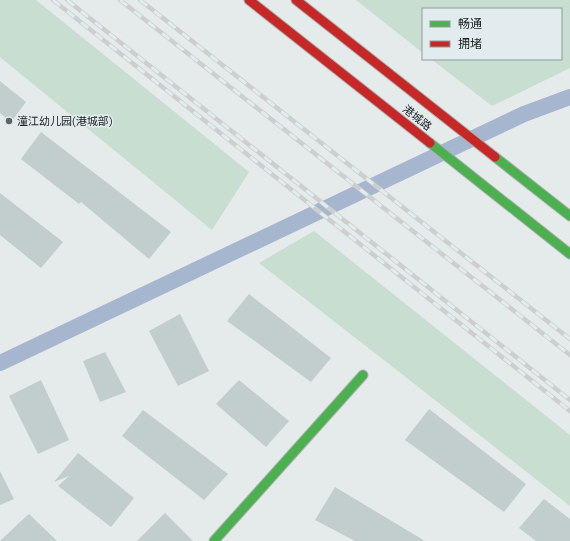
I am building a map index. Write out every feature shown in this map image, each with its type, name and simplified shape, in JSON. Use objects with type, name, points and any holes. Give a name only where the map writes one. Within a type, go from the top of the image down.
[{"type":"main road","name":"港城路","points":[[249,0],[570,254]]},
{"type":"main road","name":"港城路","points":[[296,0],[570,216]]},
{"type":"main road","points":[[214,541],[363,375]]},
{"type":"green space","points":[[0,0],[36,0],[249,172],[212,230],[0,57]]},
{"type":"green space","points":[[356,0],[570,0],[570,68],[492,106],[432,60],[562,60],[562,8],[422,8],[422,52]]},
{"type":"green space","points":[[314,231],[570,435],[570,506],[259,263]]},
{"type":"building","points":[[0,81],[26,102],[11,122],[0,113]]},
{"type":"building","points":[[41,132],[171,232],[149,259],[81,202],[79,204],[21,159]]},
{"type":"building","points":[[0,193],[63,242],[41,268],[0,235]]},
{"type":"building","points":[[249,294],[331,358],[311,382],[227,321]]},
{"type":"building","points":[[180,314],[209,371],[178,386],[149,331]]},
{"type":"building","points":[[105,352],[126,392],[100,402],[83,361]]},
{"type":"building","points":[[41,380],[69,440],[38,454],[9,396]]},
{"type":"building","points":[[239,380],[289,421],[266,447],[216,404]]},
{"type":"building","points":[[429,409],[526,484],[504,512],[405,440]]},
{"type":"building","points":[[143,410],[228,474],[204,500],[122,436]]},
{"type":"building","points":[[78,453],[134,498],[111,527],[58,486],[69,476],[54,482]]},
{"type":"building","points":[[0,471],[14,499],[0,505]]},
{"type":"building","points":[[335,487],[425,541],[355,541],[315,520]]},
{"type":"building","points":[[544,499],[570,519],[570,541],[536,541],[519,528]]},
{"type":"building","points":[[165,513],[193,541],[137,541]]},
{"type":"building","points":[[29,514],[57,541],[0,541],[19,523]]},
{"type":"waterway","points":[[0,363],[524,114],[570,97]]},
{"type":"railway","points":[[53,0],[570,411]]},
{"type":"railway","points":[[67,0],[570,400]]},
{"type":"railway","points":[[120,0],[570,355]]},
{"type":"railway","points":[[140,0],[570,339]]},
{"type":"traffic: fast","points":[[430,143],[570,254]]},
{"type":"traffic: fast","points":[[495,157],[570,216]]},
{"type":"traffic: fast","points":[[214,541],[363,375]]},
{"type":"traffic: jam","points":[[249,0],[430,143]]},
{"type":"traffic: jam","points":[[296,0],[495,157]]},
{"type":"place","name":"潼江幼儿园(港城部)","points":[[9,121]]}]
